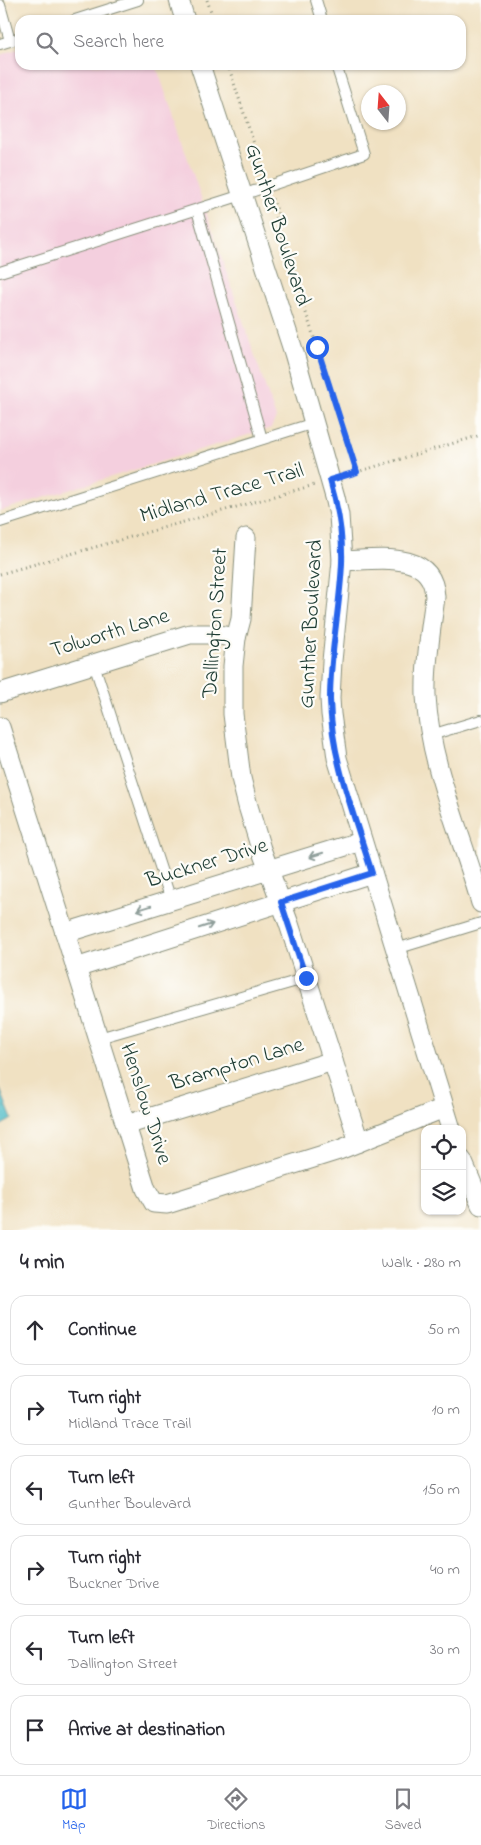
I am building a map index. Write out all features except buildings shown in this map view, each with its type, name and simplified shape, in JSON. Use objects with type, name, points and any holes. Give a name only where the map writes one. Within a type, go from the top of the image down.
[{"type":"street","points":[[179,0],[184,15]]},
{"type":"street","name":"Gunther Boulevard","points":[[202,70],[294,354],[339,515],[342,561],[332,660],[331,714],[338,758],[450,1125]]},
{"type":"street","name":"Dallington Street","points":[[246,538],[241,619],[236,638],[232,682],[235,736],[241,778],[248,806],[359,1142]]},
{"type":"street","points":[[342,561],[408,561],[423,569],[430,578],[435,597],[426,695],[431,735],[440,772],[481,900]]},
{"type":"street","name":"Tolworth Lane","points":[[0,693],[190,634],[214,634],[236,638]]},
{"type":"street","name":"Henslow Drive","points":[[0,727],[126,1125],[150,1197],[154,1203],[161,1204],[340,1150],[444,1108]]},
{"type":"street","name":"Buckner Drive","points":[[65,933],[362,841]]},
{"type":"street","points":[[76,968],[372,873]]},
{"type":"street","name":"Brampton Lane","points":[[126,1125],[333,1060]]},
{"type":"street","points":[[466,1169],[481,1205]]},
{"type":"lane","points":[[91,15],[138,0]]},
{"type":"lane","points":[[316,0],[320,15]]},
{"type":"lane","points":[[0,5],[10,41]]},
{"type":"lane","points":[[0,272],[268,187],[364,154],[338,70]]},
{"type":"lane","points":[[197,210],[262,439]]},
{"type":"lane","points":[[0,522],[314,423]]},
{"type":"lane","points":[[94,664],[171,900]]},
{"type":"lane","points":[[431,735],[481,720]]},
{"type":"lane","points":[[396,949],[481,923]]},
{"type":"lane","points":[[99,1038],[306,978]]},
{"type":"path","points":[[207,0],[212,15]]},
{"type":"path","points":[[230,70],[272,200],[276,204],[278,212],[276,220],[357,472]]},
{"type":"path","name":"Midland Trace Trail","points":[[0,574],[481,435]]},
{"type":"shaded area","points":[[15,50],[15,70],[158,70],[276,418],[271,428],[0,511],[0,55]]},
{"type":"water","points":[[0,1089],[12,1119],[0,1126]]},
{"type":"route","points":[[306,978],[281,902],[372,873],[344,784],[333,734],[330,698],[342,561],[339,515],[330,480],[357,472],[317,347]]}]
